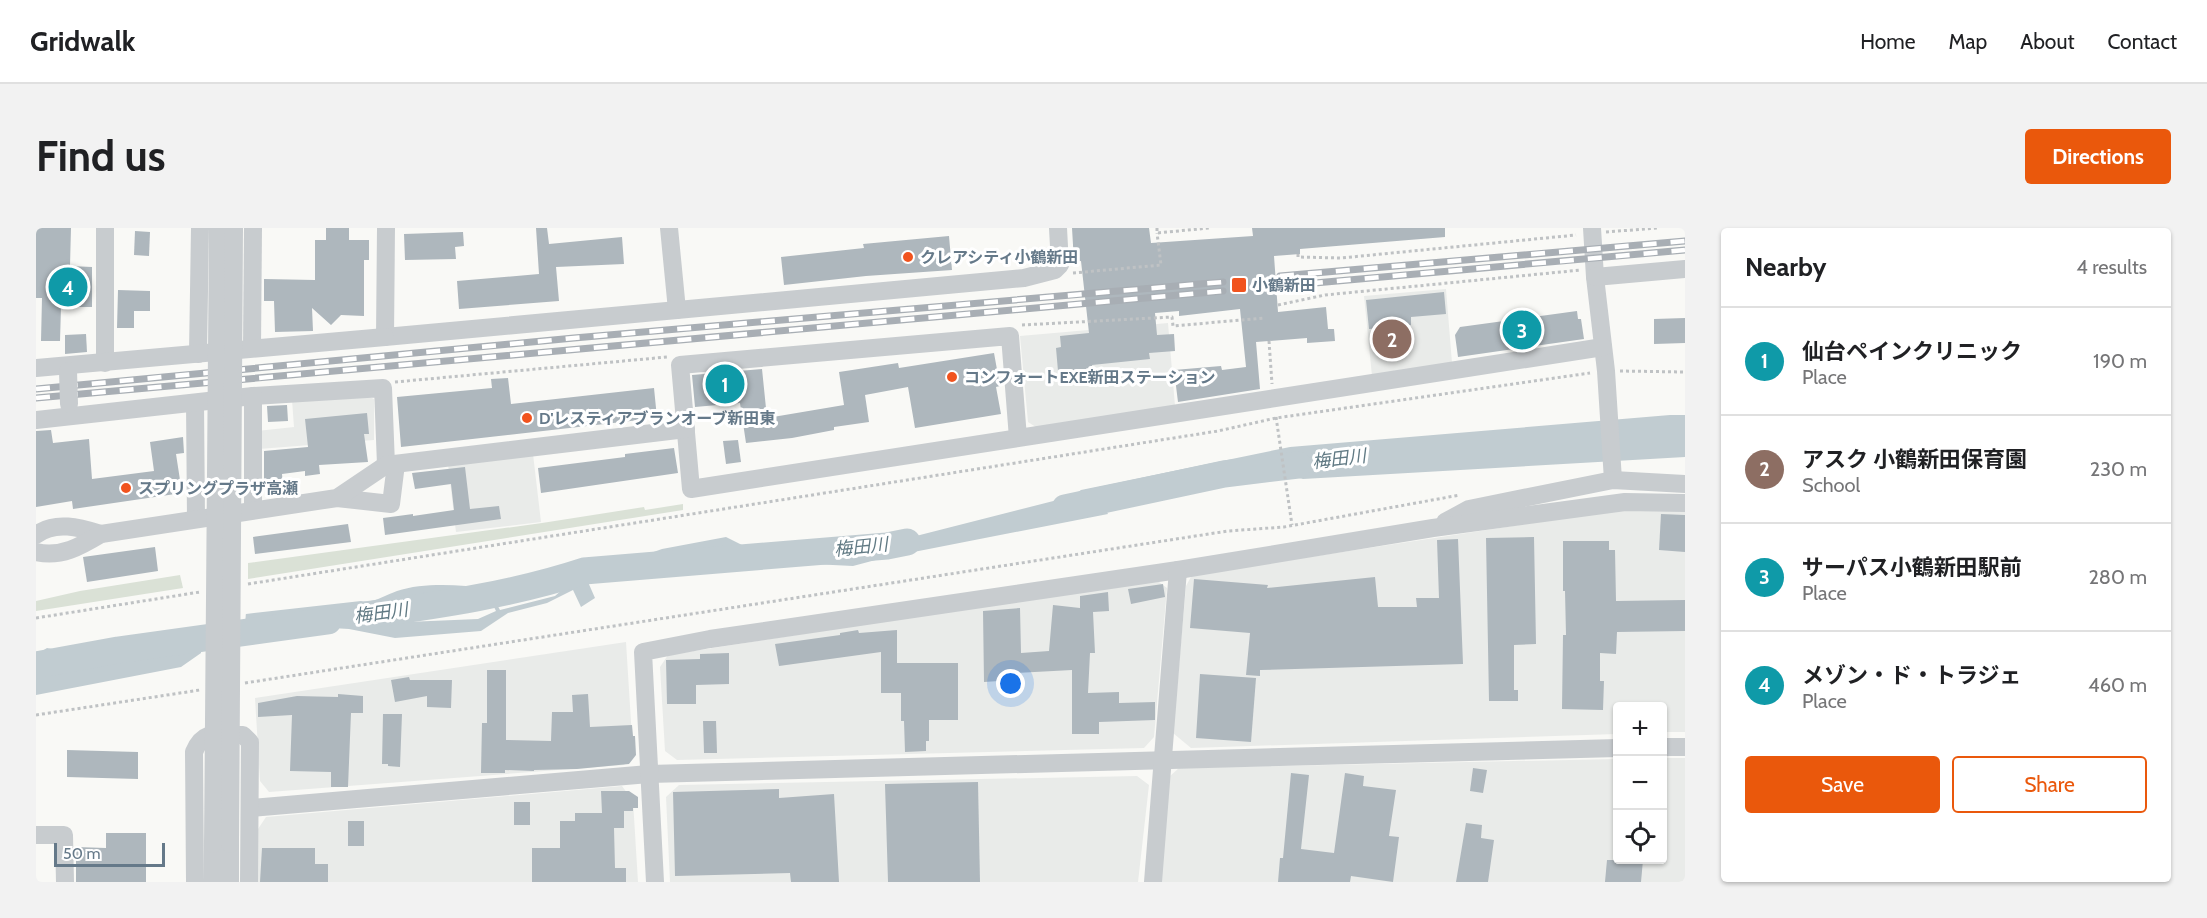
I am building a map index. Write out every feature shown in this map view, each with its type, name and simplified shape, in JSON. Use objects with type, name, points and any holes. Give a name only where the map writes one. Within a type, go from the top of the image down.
[{"type":"street","points":[[105,228],[105,363]]},
{"type":"street","points":[[198,354],[200,228]]},
{"type":"street","points":[[218,228],[221,844],[230,882]]},
{"type":"street","points":[[213,882],[221,844],[234,228]]},
{"type":"street","points":[[252,348],[253,228]]},
{"type":"street","points":[[385,337],[386,228]]},
{"type":"street","points":[[669,228],[677,310]]},
{"type":"street","points":[[36,368],[1024,278],[1055,270],[1060,265],[1058,228]]},
{"type":"street","points":[[1593,231],[1613,475]]},
{"type":"street","points":[[1595,273],[1685,269]]},
{"type":"street","points":[[1018,438],[1010,336],[680,365],[691,489],[1018,438],[1604,346]]},
{"type":"street","points":[[68,371],[69,404]]},
{"type":"street","points":[[36,420],[253,396],[383,388],[391,465],[391,504],[337,498],[101,534],[74,550],[46,554],[36,552]]},
{"type":"street","points":[[253,396],[253,510]]},
{"type":"street","points":[[195,403],[195,519]]},
{"type":"street","points":[[337,498],[391,465],[686,429]]},
{"type":"street","points":[[1433,528],[1469,509],[1613,475],[1685,484]]},
{"type":"street","points":[[655,882],[643,652],[710,639],[1178,570],[1433,528],[1625,502],[1685,503]]},
{"type":"street","points":[[36,535],[42,530],[71,526],[101,534]]},
{"type":"street","points":[[1153,882],[1178,570]]},
{"type":"street","points":[[195,882],[194,752],[198,740],[207,735],[243,735],[250,742],[249,882]]},
{"type":"street","points":[[1667,747],[1685,747]]},
{"type":"street","points":[[250,808],[649,774],[1613,748]]},
{"type":"street","points":[[36,835],[64,835],[65,882]]},
{"type":"path","points":[[1157,228],[1157,233],[1209,228]]},
{"type":"path","points":[[1298,254],[1298,257],[1341,258],[1593,231],[1658,228]]},
{"type":"path","points":[[1278,305],[1325,295],[1595,273]]},
{"type":"path","points":[[1010,336],[1023,325],[1172,317],[1173,326],[1264,318]]},
{"type":"path","points":[[1269,341],[1272,398]]},
{"type":"path","points":[[237,586],[1218,431],[1276,418],[1606,373],[1685,372]]},
{"type":"path","points":[[1276,418],[1292,525]]},
{"type":"path","points":[[237,684],[1228,531],[1292,525],[1463,494]]},
{"type":"path","points":[[36,618],[201,592]]},
{"type":"path","points":[[36,715],[201,689]]},
{"type":"shaded area","points":[[1446,289],[1452,363],[1372,376],[1364,296]]},
{"type":"shaded area","points":[[1168,323],[1175,406],[1039,429],[1028,422],[1020,336]]},
{"type":"shaded area","points":[[363,394],[374,399],[374,440],[259,449],[257,431],[294,427],[292,400]]},
{"type":"shaded area","points":[[533,454],[541,522],[456,532],[448,464]]},
{"type":"shaded area","points":[[683,504],[683,510],[248,579],[248,563],[644,507],[645,510]]},
{"type":"shaded area","points":[[1624,509],[1685,510],[1685,732],[1667,732],[1667,702],[1613,702],[1613,734],[1191,748],[1173,733],[1186,586],[1192,575]]},
{"type":"shaded area","points":[[180,575],[183,588],[36,611],[36,601],[80,591]]},
{"type":"shaded area","points":[[1155,579],[1167,588],[1154,737],[1144,748],[677,760],[665,751],[660,667],[668,655]]},
{"type":"shaded area","points":[[626,642],[633,754],[624,765],[269,792],[260,781],[255,698]]},
{"type":"shaded area","points":[[1667,758],[1685,758],[1685,882],[1160,882],[1170,776],[1179,768],[1613,759],[1613,864],[1667,864]]},
{"type":"shaded area","points":[[1137,776],[1149,785],[1138,882],[670,882],[666,797],[679,785]]},
{"type":"shaded area","points":[[622,786],[633,801],[638,882],[253,882],[254,835],[266,817]]},
{"type":"water","points":[[1685,415],[1685,457],[1303,479],[1244,465],[1097,493],[1108,514],[883,558],[853,566],[734,560],[693,554],[643,565],[627,577],[588,582],[595,598],[581,607],[573,590],[547,603],[508,613],[481,631],[395,638],[349,629],[244,623],[181,667],[36,695],[36,655],[47,648],[64,651],[58,660],[120,658],[246,614],[365,602],[408,588],[430,585],[488,588],[500,610],[555,596],[572,581],[662,549],[726,537],[766,557],[865,549],[1073,496],[1081,490],[1290,447]],"holes":[[[440,592],[487,593],[496,611],[478,619],[407,622],[398,612]]]},
{"type":"pier","points":[[246,611],[245,626],[201,657],[201,625]]},
{"type":"building","points":[[36,228],[71,228],[70,266],[92,267],[92,307],[61,307],[60,341],[41,341],[42,298],[36,298]]},
{"type":"building","points":[[326,228],[349,228],[349,240],[369,240],[369,260],[364,260],[364,316],[341,315],[331,325],[312,308],[313,331],[275,332],[274,301],[264,301],[264,279],[315,280],[315,240],[326,240]]},
{"type":"building","points":[[536,228],[547,228],[549,244],[622,237],[624,264],[556,267],[559,301],[459,309],[457,281],[539,274]]},
{"type":"building","points":[[1072,228],[1149,228],[1151,243],[1253,236],[1252,228],[1445,228],[1445,237],[1300,249],[1300,254],[1274,256],[1278,312],[1326,307],[1328,329],[1334,329],[1335,341],[1307,343],[1307,338],[1256,342],[1260,389],[1178,402],[1174,370],[1221,366],[1222,370],[1246,367],[1240,309],[1179,316],[1179,311],[1155,313],[1157,335],[1174,334],[1175,351],[1149,353],[1150,359],[1092,365],[1093,378],[1064,381],[1063,371],[1058,371],[1056,348],[1061,347],[1060,336],[1089,333],[1081,261],[1074,262]]},
{"type":"building","points":[[135,231],[150,232],[149,256],[134,255]]},
{"type":"building","points":[[463,232],[464,246],[455,247],[456,259],[405,260],[404,234]]},
{"type":"building","points":[[949,236],[952,270],[784,285],[781,257],[864,248],[863,244]]},
{"type":"building","points":[[118,290],[150,291],[150,311],[134,311],[134,328],[117,328]]},
{"type":"building","points":[[1444,292],[1446,314],[1411,317],[1411,325],[1369,329],[1366,300]]},
{"type":"building","points":[[1577,311],[1578,319],[1581,319],[1584,339],[1458,357],[1455,335],[1460,327]]},
{"type":"building","points":[[1685,318],[1685,343],[1654,344],[1654,319]]},
{"type":"building","points":[[86,334],[87,352],[65,354],[65,335]]},
{"type":"building","points":[[994,353],[1000,386],[996,387],[1001,414],[915,428],[908,387],[865,395],[869,422],[834,427],[834,430],[792,438],[746,443],[740,403],[695,407],[692,375],[762,369],[767,418],[844,405],[839,372],[898,363],[899,368]]},
{"type":"building","name":"D'レスティアブランオーブ新田東","points":[[508,378],[511,404],[654,388],[657,418],[401,447],[397,397],[492,388],[491,379]]},
{"type":"building","points":[[287,405],[288,421],[268,422],[267,406]]},
{"type":"building","points":[[367,413],[369,434],[364,434],[368,462],[319,465],[320,474],[305,476],[305,471],[282,474],[283,486],[264,487],[264,451],[308,447],[305,419]]},
{"type":"building","points":[[51,430],[53,443],[89,439],[92,479],[154,471],[150,442],[183,437],[184,453],[176,454],[182,493],[73,509],[72,501],[36,507],[36,431]]},
{"type":"building","points":[[738,440],[741,462],[726,464],[723,441]]},
{"type":"building","points":[[674,448],[678,473],[541,493],[538,468]]},
{"type":"building","points":[[465,467],[470,509],[499,506],[501,519],[385,535],[383,518],[454,510],[451,484],[415,489],[412,473]]},
{"type":"building","points":[[1661,514],[1685,515],[1685,552],[1659,550]]},
{"type":"building","points":[[348,524],[351,542],[255,554],[253,537]]},
{"type":"building","points":[[1534,537],[1536,644],[1514,645],[1514,690],[1518,690],[1518,701],[1489,701],[1486,538]]},
{"type":"building","points":[[1458,539],[1463,664],[1260,670],[1260,676],[1246,675],[1250,633],[1190,628],[1194,579],[1268,585],[1267,588],[1375,577],[1378,607],[1417,607],[1416,598],[1439,598],[1437,540]]},
{"type":"building","points":[[1563,541],[1609,541],[1609,550],[1615,550],[1616,601],[1685,600],[1685,631],[1617,632],[1616,654],[1600,653],[1600,681],[1604,681],[1603,710],[1562,709],[1563,635],[1566,635]]},
{"type":"building","points":[[155,547],[158,571],[87,582],[83,557]]},
{"type":"building","points":[[1163,584],[1165,597],[1131,604],[1128,589]]},
{"type":"building","points":[[1108,592],[1109,611],[1093,612],[1095,653],[1090,653],[1088,693],[1119,692],[1119,703],[1155,702],[1155,720],[1099,722],[1099,734],[1072,734],[1072,670],[999,674],[999,681],[984,682],[983,611],[1020,608],[1021,653],[1049,651],[1053,605],[1080,608],[1080,596]]},
{"type":"building","points":[[858,630],[859,633],[897,630],[897,663],[958,663],[958,720],[929,720],[929,741],[926,741],[926,751],[905,752],[904,721],[901,721],[901,693],[881,693],[881,652],[779,666],[775,644],[840,635],[840,633]]},
{"type":"building","points":[[729,653],[729,684],[696,685],[696,704],[667,704],[666,660],[700,659],[700,654]]},
{"type":"building","points":[[487,670],[506,670],[506,740],[551,741],[552,712],[573,712],[572,695],[588,694],[590,727],[632,725],[636,755],[629,764],[577,769],[505,770],[505,773],[481,773],[482,723],[487,723]]},
{"type":"building","points":[[1200,674],[1256,678],[1251,742],[1196,738]]},
{"type":"building","points":[[409,677],[410,680],[452,680],[451,708],[427,707],[427,696],[395,702],[391,680]]},
{"type":"building","points":[[338,694],[363,696],[363,713],[351,713],[348,787],[331,787],[331,772],[290,771],[292,715],[258,717],[258,703],[297,696],[338,697]]},
{"type":"building","points":[[383,714],[402,714],[400,767],[382,764]]},
{"type":"building","points":[[703,721],[716,721],[717,753],[704,753]]},
{"type":"building","points":[[67,750],[138,752],[138,779],[67,777]]},
{"type":"building","points":[[1473,768],[1487,770],[1483,793],[1470,791]]},
{"type":"building","points":[[1291,773],[1309,775],[1301,849],[1334,853],[1345,773],[1364,776],[1363,786],[1396,790],[1389,836],[1399,837],[1393,882],[1351,876],[1350,882],[1278,882],[1280,858],[1283,858]]},
{"type":"building","points":[[978,782],[980,882],[888,882],[885,784]]},
{"type":"building","points":[[779,789],[779,798],[834,794],[839,882],[791,882],[790,873],[675,876],[673,792]]},
{"type":"building","points":[[601,791],[629,791],[638,797],[638,808],[633,808],[633,811],[624,811],[624,828],[614,828],[615,868],[626,868],[626,882],[532,882],[532,848],[560,848],[560,821],[575,821],[575,813],[602,813]]},
{"type":"building","points":[[514,802],[530,802],[530,825],[514,825]]},
{"type":"building","points":[[348,821],[364,821],[364,846],[348,846]]},
{"type":"building","points":[[1466,823],[1482,825],[1481,838],[1494,840],[1488,882],[1456,882]]},
{"type":"building","points":[[106,833],[146,833],[146,882],[76,882],[76,847],[106,848]]},
{"type":"building","points":[[262,848],[315,848],[315,864],[328,864],[328,882],[260,882]]},
{"type":"building","points":[[1607,860],[1613,860],[1613,864],[1643,864],[1641,882],[1605,882]]},
{"type":"waterway","name":"梅田川","points":[[1065,508],[1224,474],[1298,465]]},
{"type":"waterway","name":"梅田川","points":[[366,615],[449,603],[504,592],[584,571],[887,546],[907,542]]},
{"type":"waterway","name":"梅田川","points":[[36,665],[118,650],[328,621]]},
{"type":"railway","points":[[1280,276],[1685,241]]},
{"type":"railway","points":[[1281,286],[1685,250]]},
{"type":"railway","points":[[36,389],[574,338],[1223,282]]},
{"type":"railway","points":[[36,398],[1223,291]]},
{"type":"place","name":"クレアシティ小鶴新田","points":[[908,257]]},
{"type":"place","name":"小鶴新田","points":[[1239,285]]},
{"type":"place","name":"メゾン・ド・トラジェ","points":[[68,287]]},
{"type":"place","name":"サーパス小鶴新田駅前","points":[[1522,330]]},
{"type":"place","name":"アスク 小鶴新田保育園","points":[[1392,339]]},
{"type":"place","name":"コンフォートEXE新田ステーション","points":[[952,377]]},
{"type":"place","name":"仙台ペインクリニック","points":[[725,384]]},
{"type":"place","name":"D'レスティアブランオーブ新田東","points":[[527,418]]},
{"type":"place","name":"スプリングプラザ高瀬","points":[[126,488]]}]
